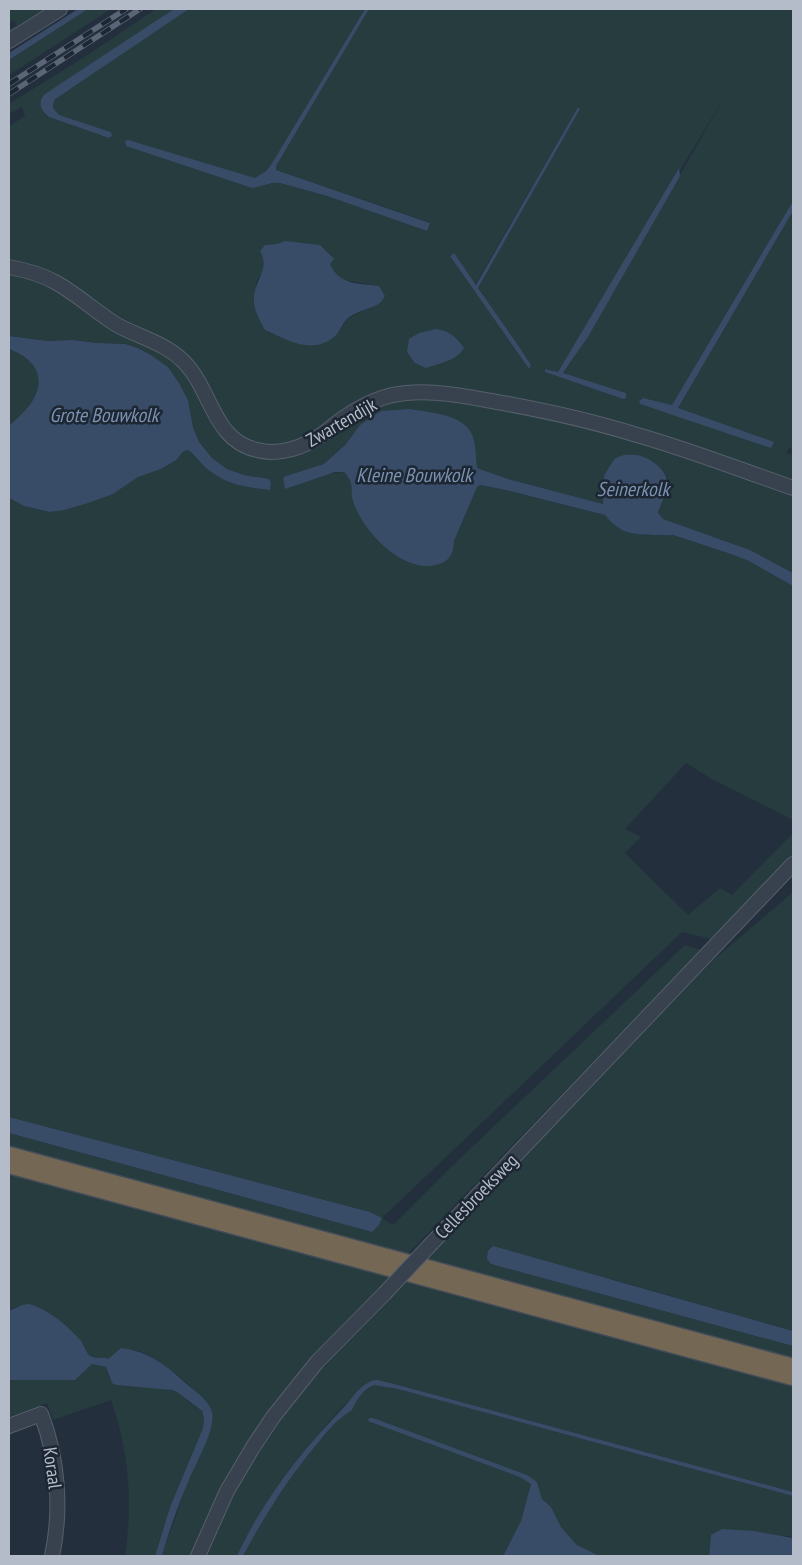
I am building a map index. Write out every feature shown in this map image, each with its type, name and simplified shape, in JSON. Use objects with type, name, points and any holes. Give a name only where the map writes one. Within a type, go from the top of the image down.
[{"type":"highway","points":[[9,1160],[793,1372]]},
{"type":"highway","points":[[9,1168],[793,1380]]},
{"type":"street","points":[[9,41],[60,9]]},
{"type":"street","name":"Zwartendijk","points":[[9,267],[37,274],[55,282],[115,323],[160,345],[179,357],[194,374],[215,415],[228,434],[237,442],[255,450],[271,452],[298,447],[317,437],[359,408],[382,398],[407,393],[437,393],[472,397],[528,408],[629,432],[793,488]]},
{"type":"street","name":"Cellesbroeksweg","points":[[198,1556],[228,1491],[253,1447],[273,1417],[317,1362],[793,864]]},
{"type":"street","name":"Koraal","points":[[9,1426],[41,1414],[45,1423],[52,1451],[57,1486],[56,1529],[52,1556]]},
{"type":"green space","points":[[9,9],[50,9],[9,35],[9,29],[17,25],[14,20],[9,23]]},
{"type":"green space","points":[[88,9],[111,9],[9,75],[9,60]]},
{"type":"green space","points":[[156,9],[174,9],[40,102],[40,106],[49,117],[111,138],[111,132],[59,115],[53,108],[54,100],[189,9],[365,9],[271,166],[255,178],[125,144],[126,146],[252,188],[280,183],[327,196],[427,231],[429,222],[276,170],[276,166],[369,9],[793,9],[793,201],[672,405],[643,398],[639,401],[640,404],[674,415],[793,211],[793,450],[789,448],[786,453],[793,455],[793,484],[634,429],[419,388],[329,423],[298,441],[270,447],[256,445],[233,432],[193,365],[9,263],[9,126],[25,116],[22,107],[9,114],[9,104]],"holes":[[[725,96],[588,337],[563,374],[626,393],[626,398],[623,399],[545,372],[546,369],[558,372]],[[578,107],[580,109],[478,288],[531,365],[529,369],[450,256],[454,253],[475,285]],[[285,241],[330,264],[334,273],[343,280],[379,286],[381,302],[347,319],[340,330],[288,341],[265,330],[257,315],[256,283],[263,270],[265,245]]]},
{"type":"green space","points":[[9,271],[33,276],[176,361],[253,455],[337,428],[383,402],[417,397],[465,401],[613,433],[793,491],[793,573],[750,550],[663,519],[658,514],[668,488],[668,480],[664,472],[651,460],[633,455],[625,455],[614,460],[607,470],[603,481],[603,504],[508,479],[477,468],[474,438],[445,415],[410,409],[360,425],[346,444],[324,464],[283,478],[344,472],[351,480],[353,502],[454,548],[454,541],[477,487],[480,485],[506,490],[605,515],[616,526],[627,532],[646,535],[673,535],[728,553],[749,561],[793,586],[793,820],[712,779],[686,763],[625,829],[641,837],[625,853],[688,915],[720,888],[732,895],[793,833],[793,855],[712,939],[682,932],[382,1218],[393,1225],[451,1167],[685,945],[701,950],[402,1260],[9,1154],[9,1133],[372,1232],[379,1225],[381,1218],[370,1212],[9,1117],[9,498],[24,506],[50,512],[113,494],[138,477],[161,469],[188,450],[209,470],[225,480],[270,490],[271,483],[269,479],[244,475],[227,469],[212,458],[199,442],[193,426],[188,400],[179,383],[168,367],[151,355],[125,344],[73,340],[48,341],[9,336]]},
{"type":"green space","points":[[9,349],[31,362],[38,375],[39,383],[31,404],[9,426]]},
{"type":"green space","points":[[793,892],[793,1331],[615,1280],[487,1259],[491,1264],[793,1346],[793,1365],[420,1265],[712,961]]},
{"type":"green space","points":[[9,1172],[392,1275],[298,1377],[193,1556],[162,1556],[188,1481],[212,1423],[209,1408],[194,1389],[161,1363],[144,1353],[121,1348],[108,1359],[93,1357],[88,1355],[63,1326],[43,1310],[32,1306],[21,1306],[9,1311]]},
{"type":"green space","points":[[404,1282],[793,1386],[793,1492],[398,1385],[373,1381],[345,1405],[312,1443],[268,1503],[237,1556],[205,1556],[238,1483],[279,1421],[319,1373]]},
{"type":"green space","points":[[92,1363],[106,1367],[108,1376],[116,1385],[172,1390],[181,1395],[204,1415],[203,1428],[170,1507],[155,1556],[125,1556],[129,1517],[128,1477],[122,1438],[111,1400],[53,1420],[47,1403],[9,1417],[9,1380],[75,1380]]},
{"type":"green space","points":[[374,1385],[398,1389],[793,1496],[793,1538],[789,1536],[711,1535],[709,1556],[599,1556],[577,1545],[561,1527],[551,1507],[542,1499],[537,1482],[520,1477],[531,1484],[521,1521],[503,1556],[243,1556],[268,1511],[308,1454],[344,1414],[349,1411],[355,1401]]},
{"type":"water","points":[[78,9],[88,9],[9,60],[9,53]]},
{"type":"water","points":[[174,9],[189,9],[54,100],[53,108],[59,115],[111,132],[112,136],[109,138],[49,117],[43,112],[40,103],[45,94]]},
{"type":"water","points":[[365,9],[369,9],[276,166],[276,170],[430,223],[427,231],[327,196],[280,183],[252,188],[126,146],[125,141],[128,140],[255,178],[266,171],[271,165]]},
{"type":"water","points":[[578,107],[580,109],[478,288],[531,365],[529,369],[450,256],[454,253],[476,285]]},
{"type":"water","points":[[679,168],[680,176],[588,337],[563,373],[626,393],[626,398],[623,399],[545,372],[545,369],[558,372]]},
{"type":"water","points":[[793,201],[793,211],[678,408],[774,442],[771,448],[640,404],[639,401],[643,398],[672,405]]},
{"type":"water","points":[[285,241],[320,245],[334,259],[330,264],[339,276],[357,284],[379,286],[385,296],[377,305],[348,318],[334,337],[317,345],[300,344],[265,330],[254,304],[254,293],[264,264],[260,251],[265,245]]},
{"type":"water","points":[[436,329],[452,335],[464,348],[452,359],[426,368],[415,363],[407,352],[409,339],[419,333]]},
{"type":"water","name":"Grote Bouwkolk","points":[[9,336],[48,341],[73,340],[125,344],[151,355],[168,367],[179,383],[188,400],[193,427],[199,442],[212,458],[227,469],[244,475],[269,479],[271,483],[270,490],[242,486],[225,480],[210,471],[188,450],[161,469],[138,477],[113,494],[64,510],[50,512],[24,506],[9,498],[9,426],[31,404],[39,383],[38,375],[31,362],[9,349]]},
{"type":"water","name":"Kleine Bouwkolk","points":[[410,409],[448,416],[465,425],[474,440],[477,468],[508,479],[603,504],[605,474],[616,458],[632,454],[648,459],[662,470],[668,484],[658,513],[663,519],[750,550],[793,573],[793,586],[749,561],[673,535],[646,535],[626,532],[616,526],[605,515],[480,485],[477,487],[454,541],[450,557],[442,563],[429,566],[415,564],[402,559],[389,550],[367,528],[354,504],[351,484],[344,472],[335,472],[285,489],[283,478],[324,464],[346,444],[360,425],[381,411]]},
{"type":"water","points":[[9,1117],[370,1212],[382,1218],[379,1225],[372,1232],[9,1133]]},
{"type":"water","points":[[493,1246],[793,1331],[793,1346],[491,1264],[487,1259],[488,1251]]},
{"type":"water","points":[[29,1304],[50,1314],[64,1324],[81,1341],[91,1356],[108,1359],[121,1348],[146,1354],[174,1373],[203,1398],[210,1407],[212,1412],[211,1428],[181,1499],[162,1556],[155,1556],[170,1507],[203,1428],[204,1418],[202,1411],[172,1390],[116,1385],[112,1383],[106,1367],[92,1364],[75,1380],[9,1380],[9,1311]]},
{"type":"water","points":[[377,1380],[793,1492],[793,1496],[398,1389],[374,1385],[363,1392],[352,1410],[333,1426],[305,1458],[276,1499],[243,1556],[237,1556],[247,1535],[271,1496],[299,1458],[359,1390],[367,1383]]},
{"type":"water","points":[[369,1418],[527,1475],[537,1482],[542,1499],[551,1507],[561,1527],[577,1545],[599,1556],[503,1556],[521,1521],[531,1484],[520,1477],[368,1421]]},
{"type":"water","points":[[722,1529],[754,1531],[793,1538],[793,1556],[709,1556],[711,1535]]},
{"type":"railway","points":[[9,84],[126,9]]},
{"type":"railway","points":[[9,94],[140,9]]},
{"type":"water label","name":"Seinerkolk","points":[[633,489]]}]
